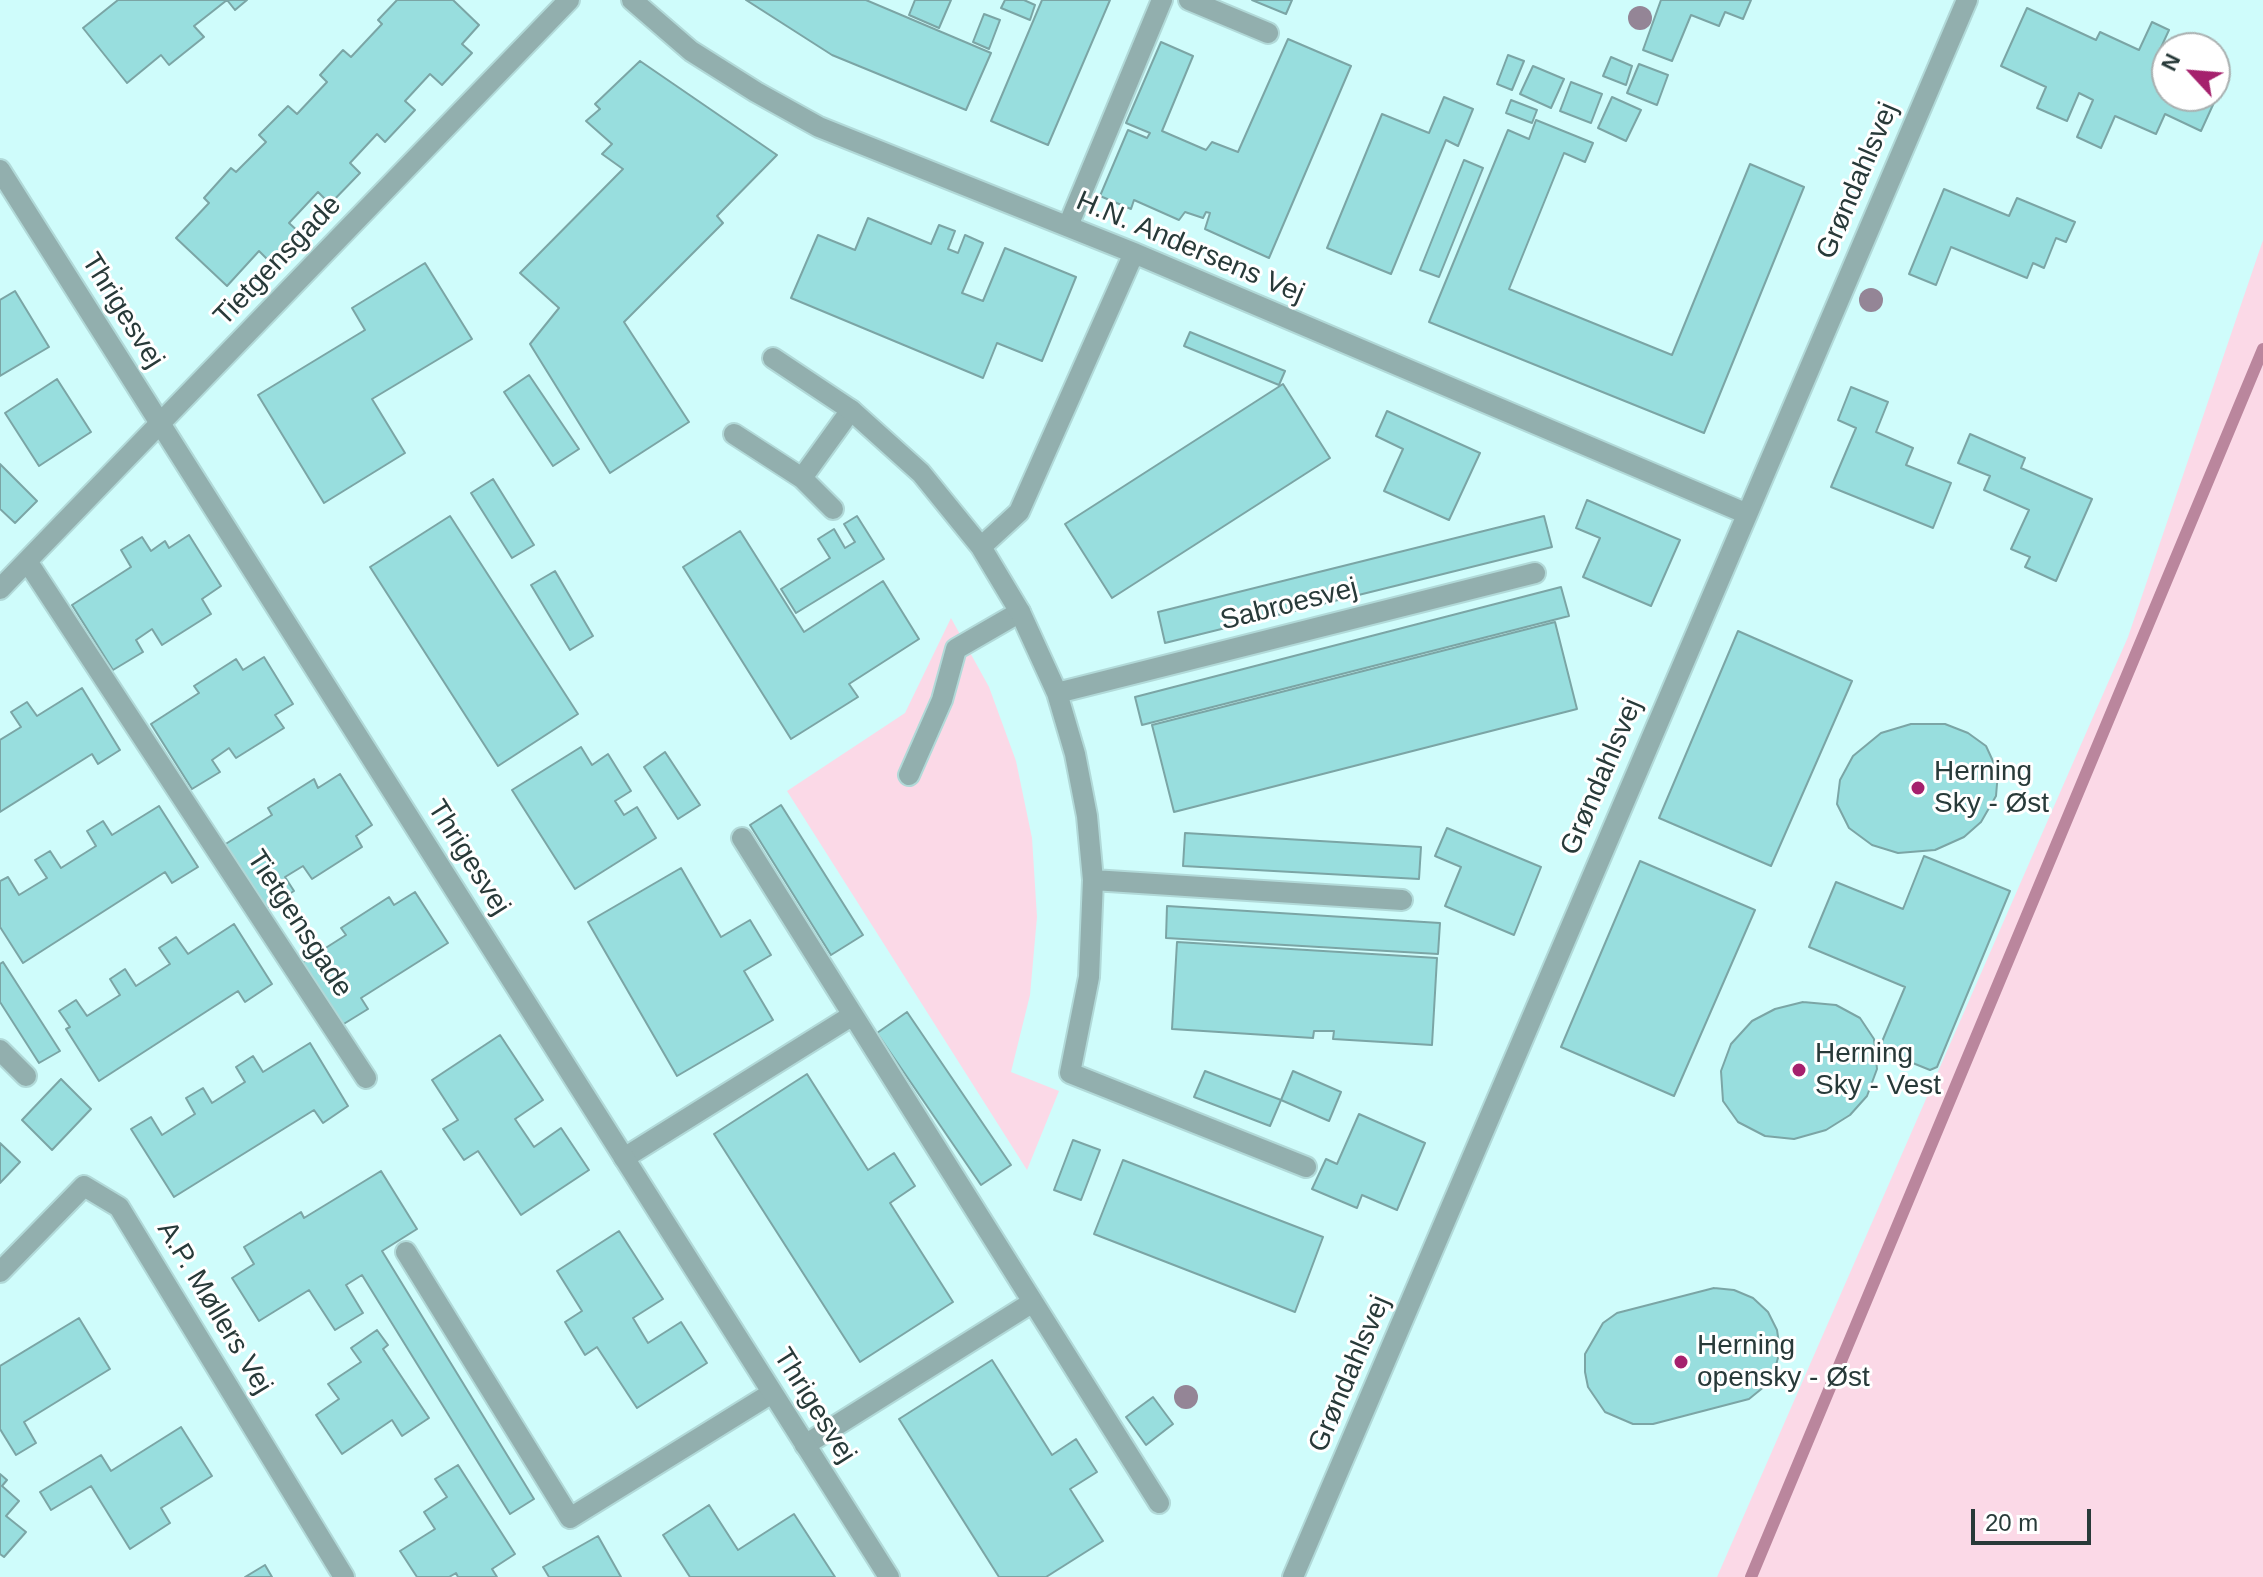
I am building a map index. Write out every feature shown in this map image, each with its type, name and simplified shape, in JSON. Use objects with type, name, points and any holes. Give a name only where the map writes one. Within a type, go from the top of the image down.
[{"type":"street","name":"Tietgensgade","points":[[0,589],[569,0]]},
{"type":"street","name":"H.N. Andersens Vej","points":[[632,0],[691,51],[819,127],[1134,253],[1745,513]]},
{"type":"street","points":[[1068,226],[1162,0]]},
{"type":"street","points":[[1189,0],[1268,33]]},
{"type":"street","name":"Grøndahlsvej","points":[[1293,1577],[1745,513],[1967,0]]},
{"type":"street","name":"Thrigesvej","points":[[0,170],[889,1577]]},
{"type":"street","points":[[981,547],[1019,512],[1134,253]]},
{"type":"street","points":[[773,358],[851,410],[921,473],[981,547],[1020,612],[1057,693],[1075,754],[1087,816],[1093,880],[1089,977],[1070,1073],[1306,1167]]},
{"type":"street","points":[[802,478],[851,410]]},
{"type":"street","points":[[734,434],[802,478],[833,509]]},
{"type":"street","name":"Tietgensgade","points":[[27,561],[366,1078]]},
{"type":"street","name":"Sabroesvej","points":[[1057,693],[1535,573]]},
{"type":"street","points":[[909,775],[942,700],[956,649],[1020,612]]},
{"type":"street","points":[[742,838],[1159,1503]]},
{"type":"street","points":[[1093,880],[1402,900]]},
{"type":"street","points":[[624,1158],[853,1015]]},
{"type":"street","points":[[0,1050],[26,1076]]},
{"type":"street","name":"A.P. Møllers Vej","points":[[0,1272],[84,1186],[119,1207],[344,1577]]},
{"type":"street","points":[[406,1252],[570,1518],[772,1393]]},
{"type":"street","points":[[805,1445],[1033,1302]]},
{"type":"shaded area","points":[[2263,240],[2263,1577],[1717,1577],[2128,637]]},
{"type":"shaded area","points":[[951,618],[989,687],[1016,761],[1032,838],[1037,917],[1030,995],[1011,1072],[1059,1091],[1027,1170],[787,791],[905,713]]},
{"type":"building","points":[[118,0],[227,0],[194,26],[204,37],[169,65],[161,55],[127,83],[83,28]]},
{"type":"building","points":[[227,0],[247,0],[235,10]]},
{"type":"building","points":[[397,0],[453,0],[479,25],[462,44],[472,53],[442,85],[430,74],[405,101],[415,110],[385,142],[377,134],[350,163],[360,173],[330,204],[318,192],[289,223],[301,234],[272,264],[259,251],[227,286],[176,238],[209,203],[204,198],[231,168],[236,172],[266,142],[259,135],[288,106],[297,114],[327,82],[320,75],[343,50],[351,57],[382,24],[378,20]]},
{"type":"building","points":[[746,0],[866,0],[991,53],[966,110],[832,55]]},
{"type":"building","points":[[915,0],[951,0],[939,28],[909,15]]},
{"type":"building","points":[[1005,0],[1024,0],[1035,5],[1030,20],[1001,8]]},
{"type":"building","points":[[1042,0],[1110,0],[1048,145],[991,121]]},
{"type":"building","points":[[1252,0],[1292,0],[1286,14]]},
{"type":"building","points":[[1661,0],[1751,0],[1743,19],[1725,12],[1719,26],[1691,15],[1672,61],[1643,50]]},
{"type":"building","points":[[2027,8],[2096,40],[2100,32],[2139,50],[2152,22],[2169,30],[2151,32],[2151,112],[2210,112],[2201,131],[2165,114],[2156,134],[2115,116],[2101,148],[2077,137],[2093,100],[2079,93],[2067,121],[2037,108],[2046,87],[2001,66]]},
{"type":"building","points":[[984,14],[1000,20],[989,49],[973,42]]},
{"type":"building","points":[[1288,39],[1351,66],[1269,258],[1205,229],[1210,213],[1206,212],[1203,218],[1185,212],[1179,220],[1134,200],[1131,209],[1100,196],[1128,130],[1147,138],[1150,133],[1126,123],[1161,42],[1193,56],[1162,131],[1206,150],[1212,142],[1238,152]]},
{"type":"building","points":[[1508,55],[1524,61],[1512,90],[1497,84]]},
{"type":"building","points":[[1611,57],[1632,66],[1626,85],[1603,76]]},
{"type":"building","points":[[640,61],[777,155],[717,216],[723,223],[624,322],[689,422],[610,473],[530,344],[559,308],[520,273],[623,169],[602,154],[612,144],[586,121],[600,109],[595,104]]},
{"type":"building","points":[[1639,64],[1668,75],[1657,105],[1627,93]]},
{"type":"building","points":[[1533,66],[1564,79],[1551,108],[1520,94]]},
{"type":"building","points":[[1571,82],[1602,94],[1591,123],[1560,111]]},
{"type":"building","points":[[1444,97],[1473,109],[1458,146],[1446,140],[1391,274],[1327,248],[1382,114],[1429,133]]},
{"type":"building","points":[[1612,97],[1641,110],[1626,141],[1598,128]]},
{"type":"building","points":[[1511,100],[1537,110],[1532,123],[1506,113]]},
{"type":"building","points":[[1536,120],[1593,143],[1585,162],[1564,153],[1509,289],[1672,355],[1750,164],[1804,187],[1704,433],[1429,322],[1508,130],[1529,139]]},
{"type":"building","points":[[1464,160],[1483,168],[1439,277],[1420,270]]},
{"type":"building","points":[[1944,189],[2009,216],[2017,198],[2075,222],[2066,242],[2056,238],[2044,268],[2033,263],[2027,278],[1951,247],[1936,285],[1909,274]]},
{"type":"building","points":[[868,218],[931,244],[939,225],[955,231],[948,249],[958,253],[965,235],[983,243],[962,293],[983,301],[1005,248],[1076,277],[1042,361],[997,343],[983,378],[791,298],[818,235],[855,250]]},
{"type":"building","points":[[425,263],[472,339],[372,399],[405,453],[324,503],[258,395],[365,330],[352,308]]},
{"type":"building","points":[[15,291],[49,347],[0,376],[0,300]]},
{"type":"building","points":[[1190,332],[1285,371],[1279,385],[1184,346]]},
{"type":"building","points":[[529,375],[579,449],[553,466],[504,392]]},
{"type":"building","points":[[57,379],[91,432],[39,466],[5,413]]},
{"type":"building","points":[[1283,384],[1330,458],[1112,598],[1065,524]]},
{"type":"building","points":[[1851,387],[1888,402],[1876,432],[1913,448],[1906,465],[1951,483],[1933,528],[1831,487],[1856,428],[1838,420]]},
{"type":"building","points":[[1387,411],[1480,453],[1449,520],[1384,491],[1403,449],[1376,436]]},
{"type":"building","points":[[1970,434],[2025,458],[2021,468],[2092,499],[2056,581],[2025,567],[2030,557],[2011,549],[2029,510],[1984,490],[1990,476],[1958,463]]},
{"type":"building","points":[[0,464],[37,501],[15,523],[0,509]]},
{"type":"building","points":[[493,479],[534,545],[512,558],[471,493]]},
{"type":"building","points":[[1587,500],[1680,540],[1651,606],[1583,577],[1600,538],[1576,528]]},
{"type":"building","points":[[450,516],[578,714],[498,766],[370,567]]},
{"type":"building","points":[[857,516],[884,559],[796,613],[781,589],[830,558],[818,539],[834,529],[845,548],[855,542],[844,524]]},
{"type":"building","points":[[1544,516],[1552,547],[1165,643],[1158,612]]},
{"type":"building","points":[[740,531],[804,632],[883,581],[919,639],[849,684],[858,697],[791,739],[683,567]]},
{"type":"building","points":[[189,535],[221,586],[202,599],[211,614],[162,645],[152,629],[136,640],[143,652],[113,670],[72,605],[131,567],[121,550],[142,537],[151,551],[165,541],[169,548]]},
{"type":"building","points":[[555,571],[593,636],[570,650],[531,585]]},
{"type":"building","points":[[1561,587],[1569,616],[1142,725],[1135,697]]},
{"type":"building","points":[[1555,622],[1577,709],[1174,812],[1152,725]]},
{"type":"building","points":[[1738,631],[1852,681],[1771,866],[1659,818]]},
{"type":"building","points":[[264,657],[293,704],[275,715],[284,728],[236,758],[229,748],[212,760],[220,772],[192,789],[151,724],[199,693],[194,686],[236,659],[243,670]]},
{"type":"building","points":[[82,688],[120,750],[98,764],[92,754],[0,812],[0,740],[21,727],[11,712],[27,702],[37,716]]},
{"type":"building","name":"Herning Sky - Øst","points":[[1911,724],[1945,724],[1968,733],[1986,746],[1998,772],[1996,796],[1981,822],[1964,837],[1935,850],[1898,853],[1872,845],[1849,828],[1837,804],[1840,780],[1853,756],[1881,733]]},
{"type":"building","points":[[581,747],[592,765],[608,754],[631,791],[615,801],[624,815],[637,807],[656,838],[575,889],[512,790]]},
{"type":"building","points":[[665,752],[700,805],[678,819],[644,767]]},
{"type":"building","points":[[340,774],[372,825],[356,836],[362,847],[312,879],[303,866],[285,877],[294,891],[264,910],[224,845],[272,815],[268,808],[314,779],[318,788]]},
{"type":"building","points":[[781,805],[863,935],[831,955],[750,825]]},
{"type":"building","points":[[159,806],[198,867],[172,883],[165,872],[23,963],[0,927],[0,881],[8,877],[19,895],[47,878],[35,860],[50,851],[61,868],[96,846],[87,831],[103,821],[112,835]]},
{"type":"building","points":[[1447,828],[1541,867],[1514,935],[1445,906],[1461,867],[1435,856]]},
{"type":"building","points":[[1185,833],[1421,847],[1419,879],[1183,866]]},
{"type":"building","points":[[1924,856],[2010,891],[1937,1067],[1930,1070],[1883,1051],[1881,1044],[1905,987],[1809,947],[1836,882],[1903,909]]},
{"type":"building","points":[[1640,861],[1755,910],[1674,1096],[1561,1047]]},
{"type":"building","points":[[681,868],[721,937],[750,920],[771,955],[744,971],[773,1020],[677,1076],[588,922]]},
{"type":"building","points":[[415,892],[448,943],[361,998],[368,1009],[342,1025],[302,963],[346,935],[341,928],[389,897],[394,905]]},
{"type":"building","points":[[1167,906],[1440,923],[1438,954],[1166,938]]},
{"type":"building","points":[[234,924],[272,984],[245,1002],[238,991],[99,1081],[66,1029],[70,1027],[59,1011],[76,1000],[87,1016],[120,995],[110,979],[125,969],[136,986],[170,964],[159,948],[176,937],[188,954]]},
{"type":"building","points":[[1177,942],[1437,958],[1432,1045],[1333,1039],[1334,1031],[1314,1031],[1313,1038],[1172,1029]]},
{"type":"building","points":[[3,962],[60,1051],[39,1063],[0,1002],[0,964]]},
{"type":"building","name":"Herning Sky - Vest","points":[[1803,1002],[1836,1005],[1860,1018],[1874,1039],[1877,1069],[1867,1096],[1850,1115],[1826,1130],[1794,1139],[1765,1136],[1738,1122],[1723,1101],[1721,1071],[1731,1044],[1752,1021],[1775,1009]]},
{"type":"building","points":[[907,1012],[1011,1165],[981,1185],[877,1033]]},
{"type":"building","points":[[500,1035],[543,1100],[515,1119],[534,1147],[561,1128],[589,1170],[521,1215],[478,1151],[464,1160],[443,1129],[458,1120],[432,1080]]},
{"type":"building","points":[[310,1043],[348,1106],[323,1123],[314,1110],[174,1197],[131,1129],[151,1117],[162,1135],[195,1114],[186,1098],[203,1088],[212,1103],[245,1082],[236,1067],[253,1056],[263,1072]]},
{"type":"building","points":[[1205,1071],[1281,1100],[1270,1126],[1194,1097]]},
{"type":"building","points":[[1293,1071],[1341,1092],[1329,1121],[1281,1100]]},
{"type":"building","points":[[807,1074],[868,1170],[894,1153],[915,1186],[890,1203],[953,1302],[860,1362],[714,1134]]},
{"type":"building","points":[[61,1079],[91,1109],[52,1150],[22,1120]]},
{"type":"building","points":[[1359,1114],[1425,1143],[1397,1210],[1362,1195],[1357,1208],[1312,1189],[1326,1159],[1337,1164]]},
{"type":"building","points":[[1073,1140],[1100,1150],[1081,1200],[1054,1190]]},
{"type":"building","points":[[0,1143],[20,1162],[0,1183]]},
{"type":"building","points":[[1123,1160],[1323,1237],[1295,1312],[1094,1234]]},
{"type":"building","points":[[381,1171],[417,1229],[382,1251],[534,1499],[510,1514],[362,1275],[346,1285],[363,1313],[335,1330],[309,1290],[259,1321],[232,1278],[254,1264],[244,1247],[301,1212],[304,1218]]},
{"type":"building","points":[[619,1231],[663,1299],[633,1318],[648,1343],[681,1322],[707,1363],[637,1408],[597,1347],[585,1355],[565,1322],[582,1311],[557,1271]]},
{"type":"building","name":"Herning opensky - Øst","points":[[1714,1288],[1734,1290],[1753,1298],[1768,1312],[1777,1330],[1780,1350],[1775,1369],[1765,1386],[1749,1399],[1653,1424],[1633,1424],[1605,1412],[1588,1387],[1585,1372],[1585,1354],[1603,1323],[1617,1313]]},
{"type":"building","points":[[79,1318],[110,1369],[24,1422],[36,1443],[16,1455],[0,1429],[0,1366]]},
{"type":"building","points":[[377,1330],[388,1345],[383,1349],[429,1418],[402,1436],[392,1420],[342,1454],[316,1415],[339,1399],[328,1384],[361,1362],[351,1348]]},
{"type":"building","points":[[992,1360],[1052,1455],[1076,1439],[1097,1472],[1070,1489],[1103,1541],[1046,1577],[999,1577],[899,1419]]},
{"type":"building","points":[[1153,1397],[1173,1424],[1146,1445],[1126,1417]]},
{"type":"building","points":[[181,1427],[212,1476],[161,1508],[170,1523],[130,1549],[91,1486],[51,1510],[40,1492],[101,1455],[111,1471]]},
{"type":"building","points":[[458,1465],[515,1554],[492,1569],[497,1577],[458,1577],[456,1573],[449,1577],[417,1577],[400,1551],[435,1529],[424,1512],[447,1497],[435,1479]]},
{"type":"building","points":[[0,1474],[7,1480],[2,1486],[19,1501],[6,1516],[26,1532],[4,1557],[0,1554]]},
{"type":"building","points":[[709,1505],[738,1550],[794,1514],[835,1577],[690,1577],[663,1535]]},
{"type":"building","points":[[598,1536],[621,1577],[549,1577],[543,1567]]},
{"type":"building","points":[[265,1565],[272,1577],[245,1577]]},
{"type":"waterway","points":[[1751,1577],[2263,349]]},
{"type":"place","name":"Herning Sky - Øst","points":[[1918,788]]},
{"type":"place","name":"Herning Sky - Vest","points":[[1799,1070]]},
{"type":"place","name":"Herning opensky - Øst","points":[[1681,1362]]}]
